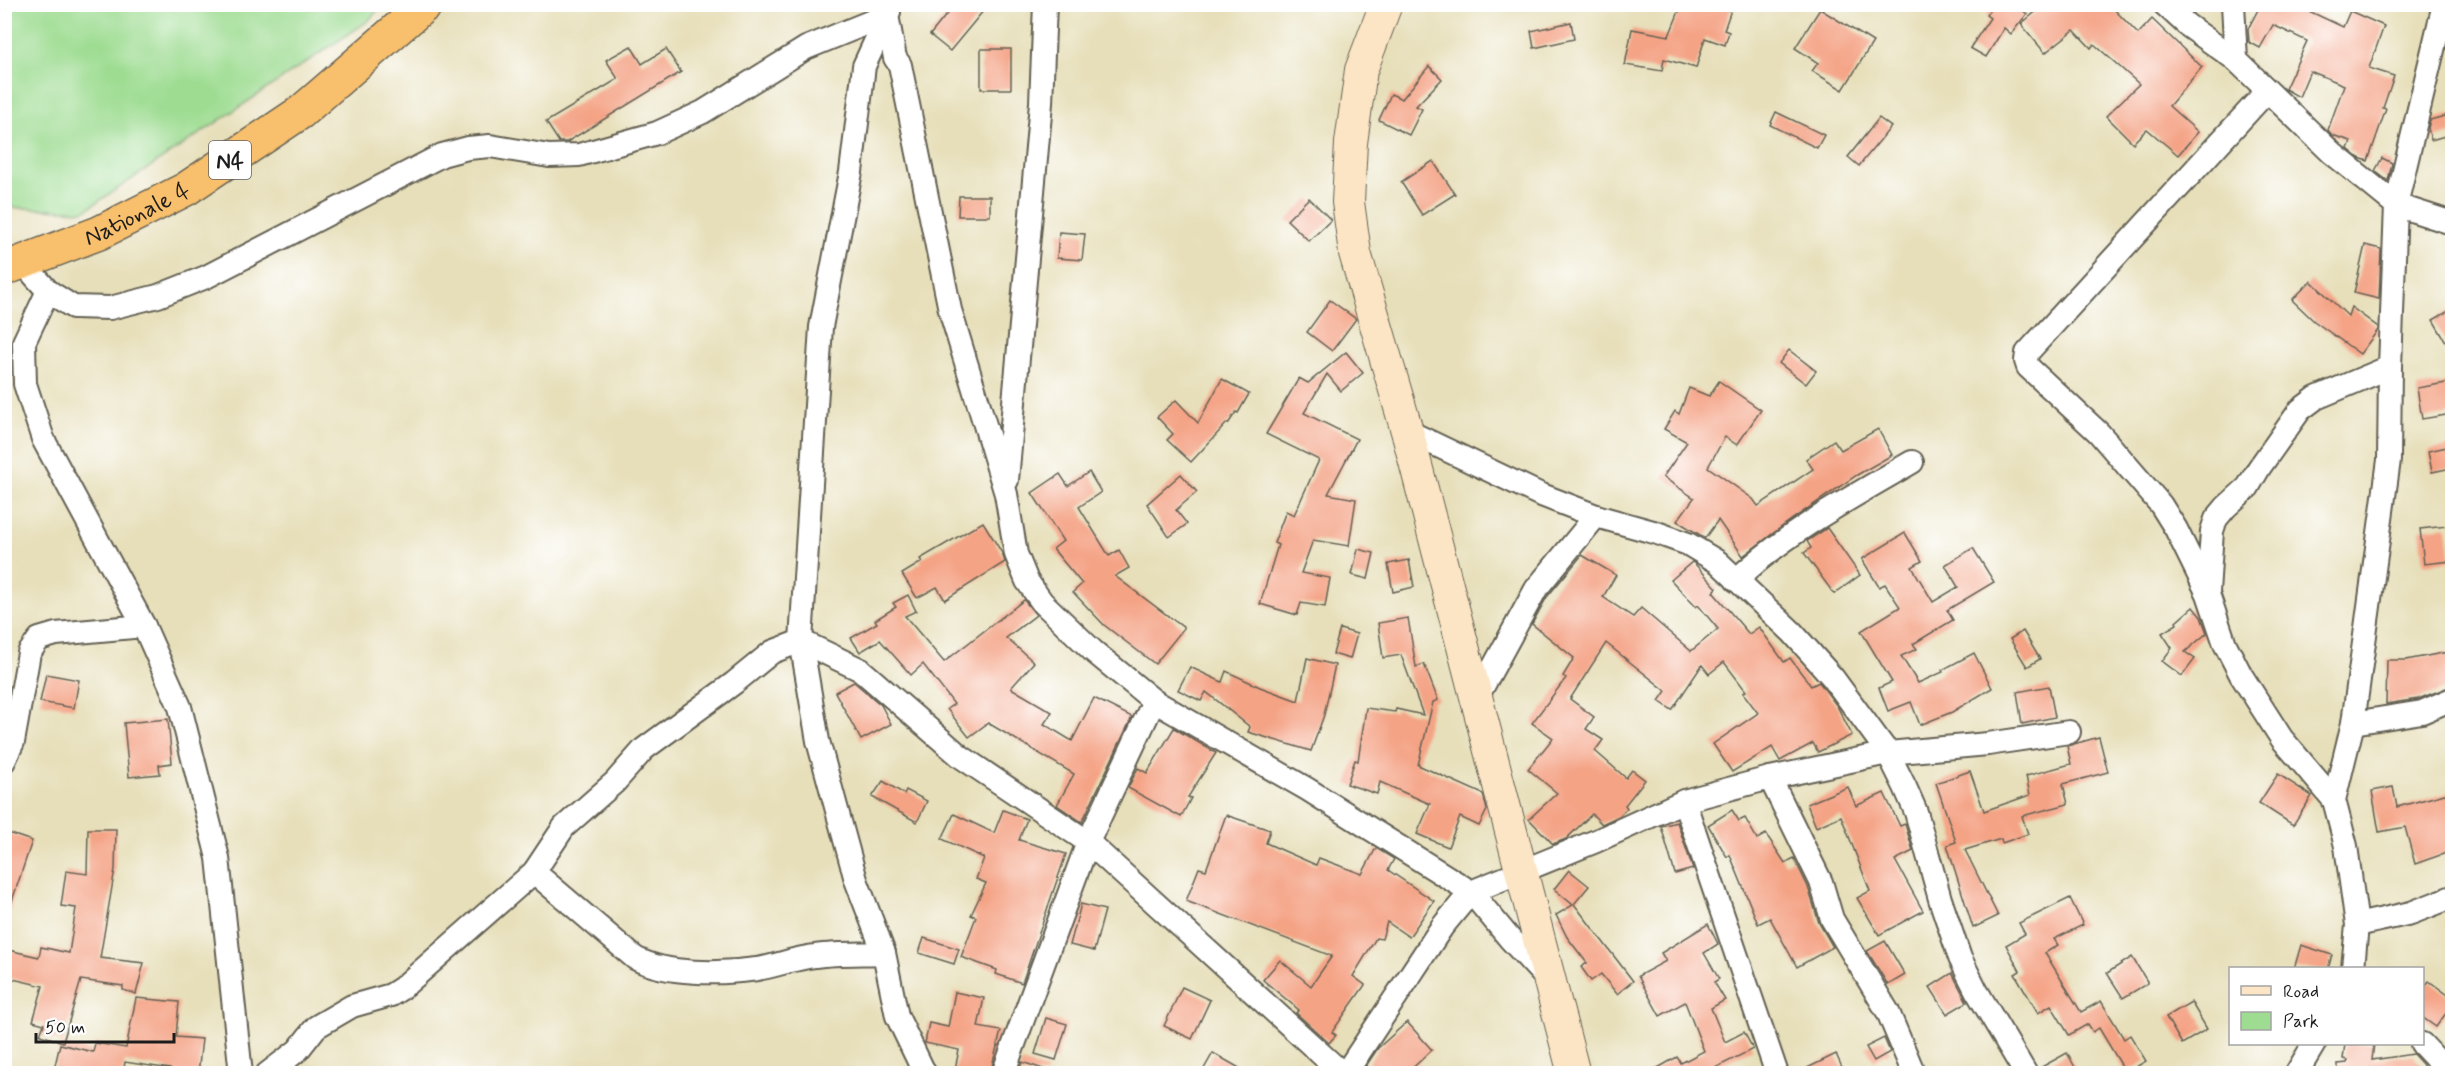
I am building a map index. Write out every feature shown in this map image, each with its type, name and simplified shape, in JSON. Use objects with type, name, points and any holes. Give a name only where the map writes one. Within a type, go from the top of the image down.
[{"type":"highway","name":"Nationale 4","points":[[14,266],[99,233],[186,189],[301,112],[426,4]]},
{"type":"main road","points":[[1386,4],[1361,70],[1351,143],[1348,202],[1354,253],[1407,432],[1574,1074]]},
{"type":"street","points":[[1006,494],[1041,103],[1045,4]]},
{"type":"street","points":[[2164,4],[2187,25],[2236,60],[2332,153],[2396,205],[2452,223]]},
{"type":"street","points":[[2233,4],[2236,60]]},
{"type":"street","points":[[2334,800],[2353,723],[2389,460],[2396,205],[2445,31],[2444,4]]},
{"type":"street","points":[[14,266],[73,307],[110,308],[158,296],[206,278],[442,155],[468,148],[490,146],[549,156],[579,155],[657,133],[703,112],[806,48],[891,10]]},
{"type":"street","points":[[891,10],[896,58],[900,65],[950,310],[1006,494],[1016,554],[1027,581],[1042,602],[1093,651],[1154,700],[1307,789],[1471,892],[1550,982]]},
{"type":"street","points":[[891,10],[864,66],[851,172],[820,327],[801,641],[818,741],[856,880],[884,953],[897,1016],[925,1074]]},
{"type":"street","points":[[2267,91],[2027,353],[2026,361],[2028,367],[2099,433],[2161,504],[2208,594],[2225,644],[2241,675],[2282,739],[2334,800],[2346,846],[2357,926],[2353,967]]},
{"type":"street","points":[[48,291],[24,342],[25,384],[43,439],[144,626],[180,707],[218,858],[241,1074]]},
{"type":"street","points":[[2208,594],[2212,531],[2216,519],[2248,487],[2300,410],[2316,398],[2390,368]]},
{"type":"street","points":[[1407,432],[1539,494],[1596,516],[1688,544],[1718,562],[1792,632],[1833,678],[1887,753],[1916,812],[1960,958],[1976,990],[2026,1074]]},
{"type":"street","points":[[1736,580],[1757,560],[1790,536],[1912,462]]},
{"type":"street","points":[[1476,699],[1536,589],[1596,516]]},
{"type":"street","points":[[4,761],[13,742],[28,653],[39,639],[56,634],[144,626]]},
{"type":"street","points":[[267,1074],[298,1050],[316,1026],[352,1006],[391,994],[402,988],[534,872],[564,827],[615,782],[644,749],[772,652],[801,641],[861,670],[960,756],[1088,842],[1344,1074],[1442,927],[1471,892],[1596,841],[1684,801],[1770,778],[1887,753],[1988,744],[2069,732]]},
{"type":"street","points":[[2353,723],[2422,712],[2452,699]]},
{"type":"street","points":[[1003,1074],[1088,842],[1154,700]]},
{"type":"street","points":[[1770,778],[1821,882],[1832,919],[1888,1012],[1914,1074]]},
{"type":"street","points":[[1684,801],[1777,1074]]},
{"type":"street","points":[[534,872],[634,958],[648,965],[669,969],[708,971],[756,969],[815,956],[884,953]]},
{"type":"street","points":[[2357,926],[2411,913],[2452,897]]},
{"type":"street","points":[[2296,1074],[2313,1045]]},
{"type":"street","points":[[2423,1045],[2450,1074]]},
{"type":"green space","points":[[4,5],[383,5],[368,21],[84,211],[5,207]]},
{"type":"building","points":[[955,4],[989,4],[950,51],[930,35]]},
{"type":"building","points":[[1682,4],[1733,4],[1724,30],[1729,32],[1725,45],[1705,38],[1696,68],[1664,59],[1662,71],[1625,65],[1632,29],[1669,36]]},
{"type":"building","points":[[1994,4],[2015,4],[2027,14],[2011,34],[2004,28],[1986,57],[1970,48],[1990,18],[1986,15]]},
{"type":"building","points":[[2045,4],[2109,4],[2138,34],[2152,19],[2202,67],[2169,106],[2198,132],[2178,155],[2147,129],[2133,143],[2106,116],[2139,84],[2094,44],[2091,48],[2074,30],[2045,53],[2021,24]]},
{"type":"building","points":[[2261,4],[2294,4],[2343,27],[2350,11],[2384,26],[2369,68],[2394,76],[2383,108],[2386,109],[2368,161],[2359,158],[2348,149],[2351,141],[2332,135],[2328,130],[2344,85],[2310,71],[2299,97],[2285,89],[2307,41],[2273,25],[2260,48],[2249,42],[2248,29]]},
{"type":"building","points":[[1820,9],[1873,42],[1843,90],[1812,71],[1818,63],[1795,48]]},
{"type":"building","points":[[1571,22],[1574,39],[1534,48],[1531,31]]},
{"type":"building","points":[[631,46],[642,64],[666,49],[681,72],[567,142],[559,142],[546,122],[618,79],[606,60]]},
{"type":"building","points":[[981,49],[1011,49],[1011,89],[981,89]]},
{"type":"building","points":[[1429,66],[1442,79],[1416,106],[1422,109],[1409,135],[1379,120],[1391,94],[1402,99]]},
{"type":"building","points":[[1776,112],[1824,135],[1817,148],[1770,125]]},
{"type":"building","points":[[2452,114],[2452,134],[2431,140],[2428,128],[2430,120]]},
{"type":"building","points":[[1879,118],[1891,127],[1859,166],[1848,157]]},
{"type":"building","points":[[2382,158],[2392,163],[2388,181],[2375,171]]},
{"type":"building","points":[[1433,161],[1455,194],[1422,215],[1401,182]]},
{"type":"building","points":[[959,196],[990,196],[990,216],[958,216]]},
{"type":"building","points":[[1309,198],[1331,220],[1309,241],[1287,220]]},
{"type":"building","points":[[1059,232],[1085,234],[1082,260],[1057,258]]},
{"type":"building","points":[[2365,245],[2381,249],[2379,299],[2354,293]]},
{"type":"building","points":[[2311,281],[2348,316],[2351,307],[2378,327],[2360,354],[2314,321],[2292,300]]},
{"type":"building","points":[[1330,300],[1356,319],[1332,351],[1307,332]]},
{"type":"building","points":[[2452,309],[2452,352],[2433,320]]},
{"type":"building","points":[[1789,350],[1816,371],[1806,384],[1779,363]]},
{"type":"building","points":[[1346,352],[1363,373],[1341,391],[1327,374],[1304,413],[1357,439],[1328,494],[1356,499],[1349,546],[1313,540],[1301,573],[1330,578],[1325,607],[1301,603],[1297,615],[1260,604],[1278,545],[1274,543],[1286,511],[1294,515],[1319,460],[1266,434],[1299,378],[1308,383]]},
{"type":"building","points":[[1222,379],[1249,394],[1238,413],[1236,412],[1228,424],[1191,462],[1167,440],[1173,434],[1157,417],[1176,400],[1198,423]]},
{"type":"building","points":[[1719,381],[1761,410],[1737,445],[1725,437],[1708,467],[1753,499],[1758,506],[1813,469],[1806,459],[1834,440],[1841,450],[1878,429],[1892,455],[1857,475],[1743,556],[1718,520],[1705,538],[1677,521],[1694,498],[1663,477],[1687,442],[1664,429],[1675,411],[1679,414],[1689,388],[1709,396]]},
{"type":"building","points":[[2452,382],[2452,414],[2422,419],[2417,388]]},
{"type":"building","points":[[2452,446],[2452,468],[2432,472],[2428,451]]},
{"type":"building","points":[[1089,472],[1101,492],[1079,507],[1109,556],[1119,550],[1129,568],[1115,576],[1184,628],[1155,664],[1104,625],[1073,592],[1082,584],[1053,549],[1063,541],[1032,493],[1060,474],[1068,486]]},
{"type":"building","points":[[1181,474],[1197,492],[1176,510],[1187,524],[1169,537],[1147,504]]},
{"type":"building","points":[[983,522],[1005,562],[945,600],[937,587],[917,598],[902,574],[922,562],[920,559]]},
{"type":"building","points":[[2447,526],[2451,561],[2424,564],[2420,529]]},
{"type":"building","points":[[1827,528],[1860,575],[1834,594],[1804,553],[1811,548],[1807,541]]},
{"type":"building","points":[[1905,533],[1922,561],[1912,567],[1933,602],[1958,587],[1945,565],[1973,548],[1994,582],[1947,610],[1953,620],[1913,644],[1917,649],[1901,656],[1918,683],[1943,672],[1942,670],[1974,653],[1992,688],[1952,712],[1920,725],[1911,702],[1888,711],[1879,688],[1892,682],[1861,631],[1900,607],[1885,584],[1879,587],[1862,559]]},
{"type":"building","points":[[1358,549],[1374,553],[1368,579],[1352,575]]},
{"type":"building","points":[[1582,555],[1616,575],[1603,597],[1633,617],[1641,608],[1691,651],[1718,629],[1698,605],[1696,607],[1671,580],[1692,562],[1695,564],[1717,588],[1713,592],[1749,634],[1759,627],[1784,662],[1790,658],[1811,686],[1819,682],[1837,706],[1852,735],[1818,752],[1813,743],[1780,761],[1772,747],[1732,772],[1713,744],[1758,713],[1743,693],[1746,691],[1724,662],[1709,674],[1702,665],[1672,710],[1659,701],[1666,691],[1606,643],[1570,699],[1594,717],[1586,729],[1603,740],[1595,751],[1626,778],[1632,770],[1645,780],[1625,805],[1627,808],[1619,816],[1602,824],[1592,814],[1566,839],[1553,844],[1529,819],[1557,793],[1528,769],[1553,738],[1532,723],[1566,678],[1563,676],[1574,658],[1532,624],[1547,597]]},
{"type":"building","points":[[1409,560],[1414,587],[1393,592],[1388,564]]},
{"type":"building","points":[[908,595],[916,611],[905,616],[944,662],[1024,600],[1036,615],[1006,638],[1034,662],[1011,688],[1052,712],[1044,724],[1072,741],[1094,698],[1132,717],[1082,822],[1057,805],[1074,774],[988,723],[969,737],[947,709],[954,704],[923,664],[911,675],[880,640],[860,652],[851,638],[877,623],[875,620],[896,607],[893,603]]},
{"type":"building","points":[[2193,607],[2201,617],[2207,633],[2185,652],[2195,659],[2182,676],[2162,661],[2172,648],[2162,633],[2177,624],[2176,622]]},
{"type":"building","points":[[1408,618],[1416,667],[1424,664],[1438,700],[1433,702],[1418,765],[1483,794],[1487,810],[1479,826],[1460,817],[1448,847],[1417,834],[1430,804],[1380,782],[1377,794],[1347,784],[1355,760],[1358,761],[1366,708],[1395,712],[1396,709],[1423,715],[1401,655],[1383,658],[1378,623]]},
{"type":"building","points":[[1340,629],[1357,634],[1350,659],[1333,654]]},
{"type":"building","points":[[2023,631],[2040,659],[2027,667],[2010,639]]},
{"type":"building","points":[[2448,652],[2452,686],[2418,699],[2386,704],[2387,660],[2406,660]]},
{"type":"building","points":[[1307,658],[1335,665],[1324,715],[1311,751],[1248,732],[1250,727],[1206,692],[1201,701],[1178,690],[1190,667],[1222,682],[1226,671],[1298,701]]},
{"type":"building","points":[[46,674],[79,680],[74,708],[40,702]]},
{"type":"building","points":[[854,682],[881,705],[891,724],[861,740],[835,692]]},
{"type":"building","points":[[2049,686],[2055,717],[2022,724],[2017,692]]},
{"type":"building","points":[[168,719],[172,763],[159,765],[160,774],[129,777],[124,723]]},
{"type":"building","points":[[1174,728],[1216,753],[1188,797],[1191,798],[1181,817],[1128,788],[1138,768],[1147,773]]},
{"type":"building","points":[[2099,737],[2108,772],[2063,784],[2068,804],[2022,816],[2028,834],[2002,843],[2001,839],[1965,850],[1998,916],[1973,928],[1947,845],[1956,842],[1936,783],[1970,771],[1984,811],[2030,795],[2026,776],[2071,764],[2067,746]]},
{"type":"building","points":[[2278,774],[2312,796],[2293,825],[2259,803]]},
{"type":"building","points":[[883,781],[904,794],[906,790],[927,801],[917,822],[872,797]]},
{"type":"building","points":[[1848,787],[1856,806],[1884,793],[1900,826],[1905,824],[1913,851],[1895,860],[1923,911],[1879,935],[1857,898],[1870,891],[1841,816],[1816,827],[1807,804]]},
{"type":"building","points":[[2393,787],[2397,807],[2452,792],[2452,851],[2415,864],[2405,827],[2379,832],[2372,791]]},
{"type":"building","points":[[1003,810],[1027,819],[1019,840],[1066,854],[1022,983],[996,974],[997,970],[961,957],[976,917],[971,915],[986,883],[976,879],[984,858],[942,839],[954,814],[994,833]]},
{"type":"building","points":[[1732,810],[1739,821],[1745,818],[1757,839],[1766,834],[1785,863],[1794,858],[1808,887],[1819,923],[1833,947],[1797,967],[1770,918],[1758,924],[1730,855],[1727,857],[1708,825]]},
{"type":"building","points":[[1226,815],[1270,830],[1266,843],[1316,865],[1319,858],[1362,874],[1376,848],[1394,859],[1388,870],[1434,901],[1409,937],[1387,922],[1382,939],[1376,938],[1353,976],[1365,985],[1332,1032],[1336,1035],[1329,1043],[1296,1013],[1299,1010],[1263,980],[1280,960],[1311,986],[1332,956],[1186,901],[1199,868],[1206,870]]},
{"type":"building","points":[[1677,822],[1693,869],[1675,874],[1661,826]]},
{"type":"building","points":[[88,829],[116,829],[115,869],[100,958],[144,963],[136,994],[123,990],[123,986],[81,980],[63,1042],[40,1035],[44,1024],[33,1021],[43,986],[4,977],[4,949],[39,957],[41,947],[69,953],[76,908],[61,906],[66,871],[87,874]]},
{"type":"building","points":[[8,833],[32,841],[7,916],[4,916],[4,842]]},
{"type":"building","points":[[1569,870],[1589,886],[1574,904],[1633,981],[1617,994],[1601,974],[1591,981],[1581,967],[1587,963],[1567,937],[1556,915],[1573,905],[1554,889]]},
{"type":"building","points":[[2070,898],[2083,925],[2054,939],[2058,945],[2045,953],[2081,1012],[2101,1001],[2124,1039],[2130,1035],[2146,1061],[2126,1073],[2099,1028],[2093,1032],[2088,1024],[2069,1035],[2051,1005],[2038,1013],[2015,974],[2020,971],[2006,945],[2025,934],[2019,923]]},
{"type":"building","points":[[1081,904],[1105,910],[1094,951],[1070,945]]},
{"type":"building","points":[[1708,924],[1718,944],[1704,953],[1719,979],[1714,982],[1725,1000],[1711,1008],[1725,1042],[1744,1032],[1753,1049],[1713,1069],[1715,1074],[1647,1074],[1677,1057],[1681,1063],[1704,1051],[1685,1002],[1660,1016],[1638,976],[1666,961],[1661,953]]},
{"type":"building","points":[[924,938],[959,949],[954,964],[919,953]]},
{"type":"building","points":[[1885,941],[1905,975],[1888,985],[1867,951]]},
{"type":"building","points":[[2301,945],[2332,955],[2329,967],[2295,967]]},
{"type":"building","points":[[2132,957],[2148,983],[2123,998],[2107,973]]},
{"type":"building","points":[[1952,973],[1967,1002],[1947,1014],[1930,987]]},
{"type":"building","points":[[2429,981],[2452,998],[2452,1005],[2436,1027],[2424,1018],[2424,987]]},
{"type":"building","points":[[1182,987],[1210,1000],[1192,1039],[1164,1026]]},
{"type":"building","points":[[955,992],[984,998],[978,1027],[1001,1031],[990,1074],[954,1074],[959,1050],[925,1043],[929,1023],[948,1027]]},
{"type":"building","points":[[136,998],[179,1002],[176,1037],[202,1039],[198,1074],[170,1074],[170,1069],[125,1062],[123,1074],[53,1074],[60,1044],[93,1052],[95,1043],[126,1048]]},
{"type":"building","points":[[2191,1002],[2207,1029],[2182,1044],[2166,1017]]},
{"type":"building","points":[[1046,1018],[1067,1024],[1056,1060],[1035,1054]]},
{"type":"building","points":[[1407,1022],[1432,1050],[1406,1074],[1368,1074],[1364,1069],[1378,1048]]},
{"type":"building","points":[[1884,1038],[1890,1052],[1874,1061],[1866,1047]]},
{"type":"building","points":[[2345,1045],[2374,1045],[2372,1060],[2413,1054],[2423,1065],[2424,1074],[2338,1074],[2338,1064],[2347,1063],[2348,1060],[2343,1059]]},
{"type":"building","points":[[1213,1053],[1250,1074],[1201,1074]]},
{"type":"building","points":[[2067,1053],[2079,1074],[2039,1074],[2038,1069]]},
{"type":"building","points":[[1836,1054],[1845,1074],[1795,1074]]},
{"type":"building","points":[[1022,1062],[1046,1070],[1046,1074],[1018,1074]]}]
